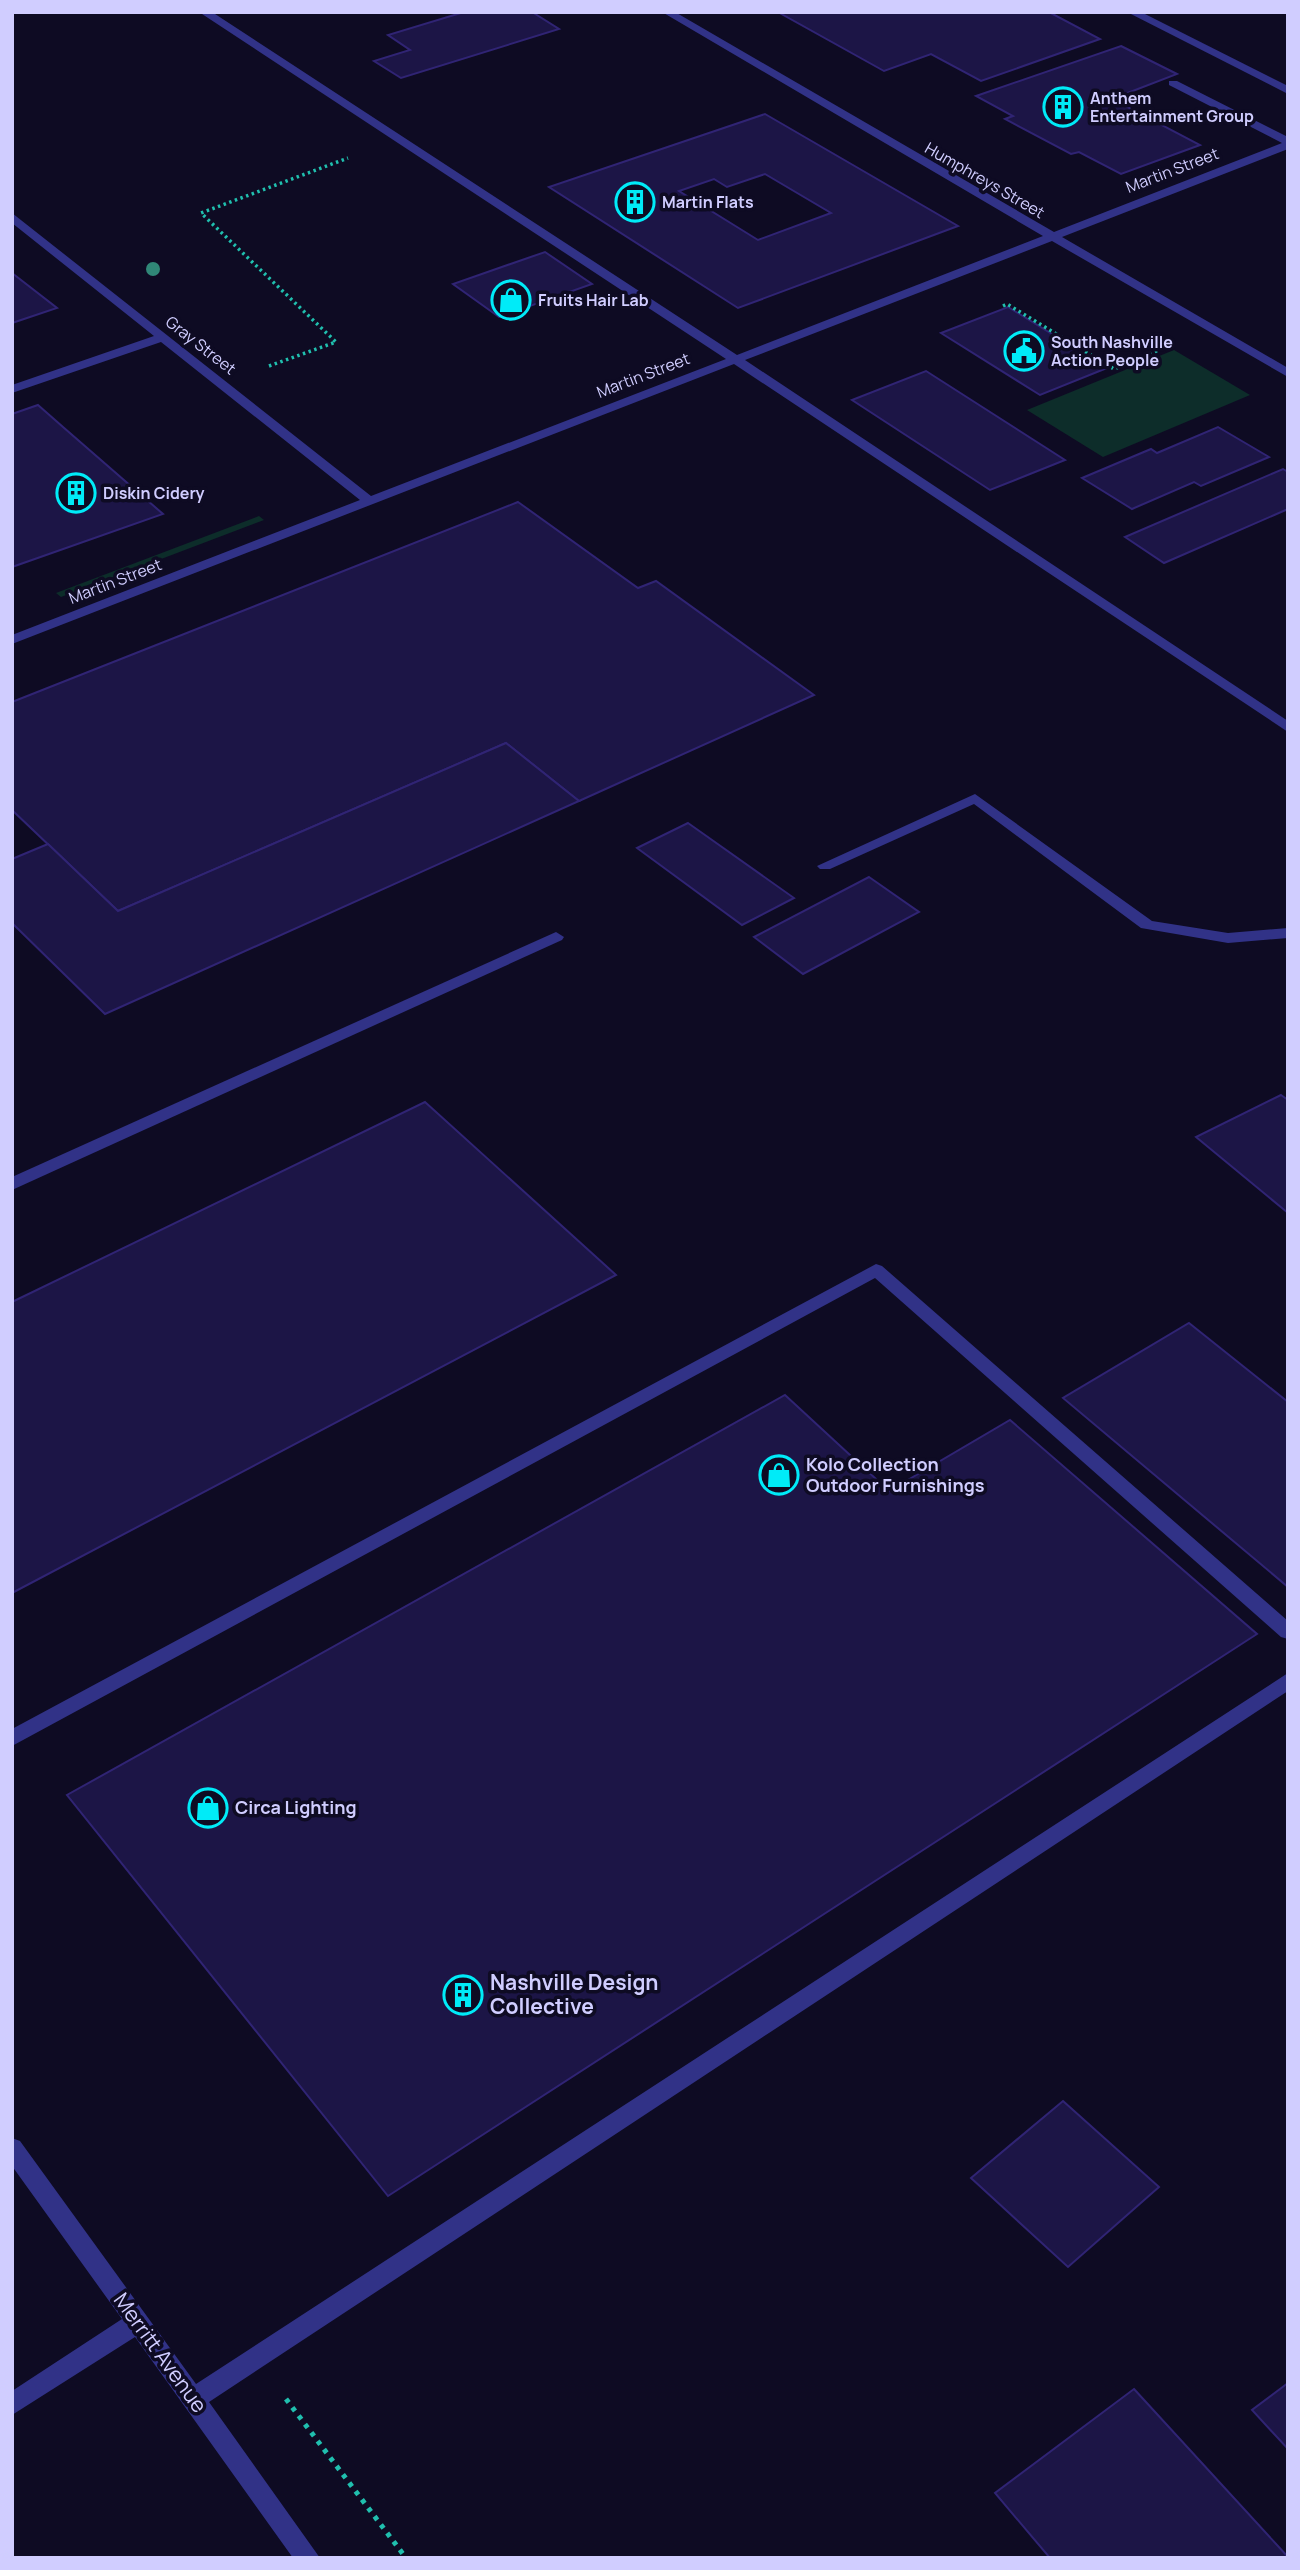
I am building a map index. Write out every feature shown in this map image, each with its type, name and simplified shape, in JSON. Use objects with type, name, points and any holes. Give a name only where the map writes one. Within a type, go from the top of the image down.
[{"type":"street","points":[[204,12],[734,359],[1288,727]]},
{"type":"street","name":"Humphreys Street","points":[[667,12],[1288,373]]},
{"type":"street","points":[[1132,12],[1288,91]]},
{"type":"street","points":[[1173,83],[1288,143]]},
{"type":"street","name":"Martin Street","points":[[12,640],[1288,143]]},
{"type":"street","name":"Gray Street","points":[[12,217],[369,501]]},
{"type":"street","points":[[12,389],[162,337]]},
{"type":"street","points":[[825,866],[975,798],[1147,925],[1228,938],[1288,933]]},
{"type":"street","points":[[12,1184],[556,937]]},
{"type":"street","points":[[12,1738],[876,1270],[1288,1632]]},
{"type":"street","points":[[193,2399],[1288,1681]]},
{"type":"street","name":"Merritt Avenue","points":[[12,2148],[308,2558]]},
{"type":"street","points":[[12,2404],[138,2322]]},
{"type":"path","points":[[221,383],[336,342],[201,214],[398,140]]},
{"type":"path","points":[[995,309],[1007,304],[1114,369],[1166,348]]},
{"type":"path","points":[[256,2358],[406,2558]]},
{"type":"green space","points":[[1174,350],[1250,395],[1103,457],[1027,410]]},
{"type":"green space","points":[[259,516],[264,520],[61,597],[56,593]]},
{"type":"building","points":[[464,12],[532,12],[559,29],[401,78],[374,61],[410,50],[388,35]]},
{"type":"building","points":[[778,12],[1049,12],[1100,39],[981,81],[931,54],[884,71]]},
{"type":"building","name":"Anthem Entertainment Group","points":[[1121,46],[1177,74],[1112,99],[1200,145],[1121,174],[1079,152],[1071,154],[1005,119],[1013,116],[976,96]]},
{"type":"building","name":"Martin Flats","points":[[765,114],[958,226],[738,308],[549,187]],"holes":[[[765,174],[831,213],[758,240],[679,191],[714,179],[727,187]]]},
{"type":"building","name":"Fruits Hair Lab","points":[[545,252],[592,284],[499,317],[453,284]]},
{"type":"building","points":[[12,273],[57,308],[12,323]]},
{"type":"building","name":"South Nashville Action People","points":[[1008,307],[1107,368],[1040,395],[941,333]]},
{"type":"building","points":[[926,371],[1065,460],[990,490],[852,400]]},
{"type":"building","name":"Diskin Cidery","points":[[38,405],[163,514],[12,567],[12,414]]},
{"type":"building","points":[[1218,427],[1269,457],[1201,486],[1194,482],[1132,509],[1082,478],[1151,449],[1157,453]]},
{"type":"building","points":[[1283,469],[1288,472],[1288,509],[1164,563],[1125,537]]},
{"type":"building","points":[[518,502],[638,588],[656,581],[814,695],[579,801],[506,743],[118,911],[12,810],[12,702]]},
{"type":"building","points":[[506,743],[579,801],[105,1014],[12,923],[12,859],[48,844],[118,911]]},
{"type":"building","points":[[688,823],[794,898],[742,925],[637,848]]},
{"type":"building","points":[[869,877],[919,912],[803,974],[754,937]]},
{"type":"building","points":[[1281,1095],[1288,1100],[1288,1213],[1196,1137]]},
{"type":"building","points":[[425,1102],[616,1275],[12,1593],[12,1302]]},
{"type":"building","points":[[1189,1323],[1288,1402],[1288,1587],[1063,1398]]},
{"type":"building","name":"Nashville Design Collective","points":[[785,1395],[889,1491],[1010,1420],[1257,1634],[388,2196],[67,1795]]},
{"type":"building","points":[[1063,2101],[1159,2187],[1068,2267],[971,2178]]},
{"type":"building","points":[[1288,2383],[1288,2449],[1252,2410]]},
{"type":"building","points":[[1134,2389],[1288,2558],[1050,2558],[995,2493]]},
{"type":"place","name":"Anthem Entertainment Group","points":[[1063,107]]},
{"type":"place","name":"Martin Flats","points":[[635,202]]},
{"type":"place","name":"Fruits Hair Lab","points":[[511,300]]},
{"type":"place","name":"South Nashville Action People","points":[[1024,351]]},
{"type":"place","name":"Diskin Cidery","points":[[76,493]]},
{"type":"place","name":"Kolo Collection Outdoor Furnishings","points":[[779,1475]]},
{"type":"place","name":"Circa Lighting","points":[[208,1808]]},
{"type":"place","name":"Nashville Design Collective","points":[[463,1995]]}]
